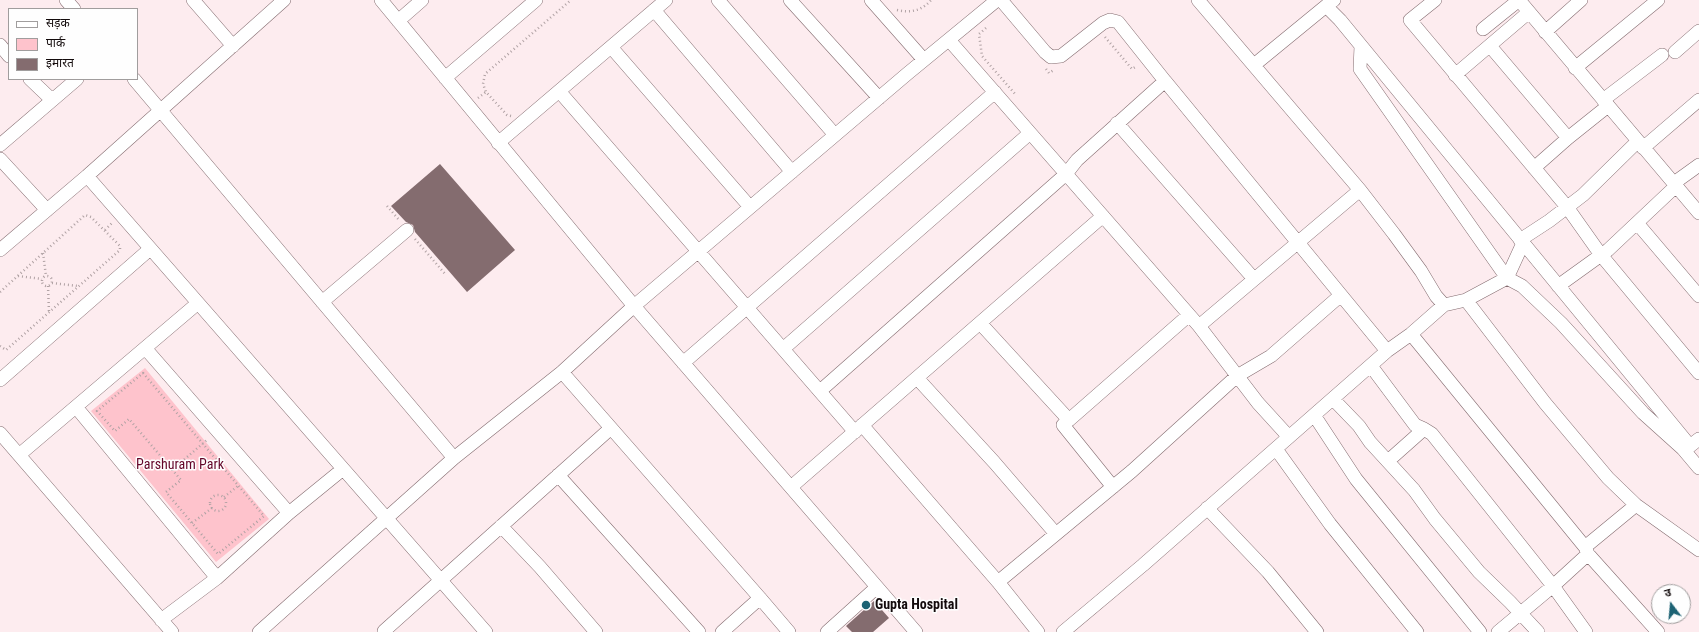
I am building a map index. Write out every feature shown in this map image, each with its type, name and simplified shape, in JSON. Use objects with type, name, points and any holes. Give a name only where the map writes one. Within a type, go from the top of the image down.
[{"type":"street","points":[[66,0],[73,8]]},
{"type":"street","points":[[193,0],[233,46]]},
{"type":"street","points":[[0,250],[161,111],[284,0]]},
{"type":"street","points":[[381,0],[634,306],[916,632]]},
{"type":"street","points":[[398,21],[422,0]]},
{"type":"street","points":[[445,78],[536,0]]},
{"type":"street","points":[[498,143],[666,0]]},
{"type":"street","points":[[718,0],[835,135]]},
{"type":"street","points":[[790,0],[879,98]]},
{"type":"street","points":[[871,0],[924,60]]},
{"type":"street","points":[[1198,0],[1360,190],[1394,234],[1421,271],[1436,296],[1444,305]]},
{"type":"street","points":[[1435,0],[1410,20],[1567,207],[1601,255],[1699,374]]},
{"type":"street","points":[[1483,29],[1519,0],[1699,213]]},
{"type":"street","points":[[1545,32],[1582,0]]},
{"type":"street","points":[[1576,68],[1658,0]]},
{"type":"street","points":[[264,630],[454,458],[562,372],[634,306],[994,1],[1051,57],[1060,56],[1103,23],[1110,20],[1118,22],[1387,352]]},
{"type":"street","points":[[1254,65],[1330,3],[1340,20],[1521,242],[1691,445],[1699,468]]},
{"type":"street","points":[[654,10],[792,172]]},
{"type":"street","points":[[1455,75],[1529,12]]},
{"type":"street","points":[[1534,168],[1606,103],[1699,31]]},
{"type":"street","points":[[949,40],[1199,326],[1258,403],[1289,437]]},
{"type":"street","points":[[0,45],[8,55]]},
{"type":"street","points":[[1361,46],[1360,69],[1507,278],[1522,286],[1561,323],[1643,413],[1691,445]]},
{"type":"street","points":[[1490,46],[1568,138]]},
{"type":"street","points":[[611,47],[750,207]]},
{"type":"street","points":[[31,80],[52,100]]},
{"type":"street","points":[[0,145],[76,80]]},
{"type":"street","points":[[135,80],[454,458]]},
{"type":"street","points":[[820,391],[1066,174],[1077,160],[1165,81]]},
{"type":"street","points":[[559,91],[699,251],[746,308],[820,391],[859,429],[998,582],[1038,632]]},
{"type":"street","points":[[683,363],[995,92]]},
{"type":"street","points":[[1063,632],[1387,352],[1444,305],[1466,300],[1507,278],[1521,242],[1583,195],[1640,145],[1699,100]]},
{"type":"street","points":[[1117,123],[1254,280]]},
{"type":"street","points":[[783,349],[1030,133]]},
{"type":"street","points":[[0,159],[47,210]]},
{"type":"street","points":[[1558,286],[1601,255],[1637,223],[1675,185],[1699,165]]},
{"type":"street","points":[[87,176],[486,632]]},
{"type":"street","points":[[1199,326],[1360,190]]},
{"type":"street","points":[[791,487],[1103,216]]},
{"type":"street","points":[[1637,223],[1699,296]]},
{"type":"street","points":[[322,302],[407,230]]},
{"type":"street","points":[[0,380],[150,249]]},
{"type":"street","points":[[998,582],[1113,487],[1237,376],[1271,356],[1341,296]]},
{"type":"street","points":[[1466,300],[1578,444],[1608,478],[1636,505],[1699,550]]},
{"type":"street","points":[[19,455],[198,303]]},
{"type":"street","points":[[1113,487],[1063,425],[1189,315]]},
{"type":"street","points":[[980,323],[1069,420]]},
{"type":"street","points":[[1410,334],[1587,550],[1658,632]]},
{"type":"street","points":[[145,348],[289,513]]},
{"type":"street","points":[[1371,366],[1415,425],[1432,434],[1553,586],[1586,632]]},
{"type":"street","points":[[562,372],[789,632]]},
{"type":"street","points":[[917,378],[994,462],[1056,534]]},
{"type":"street","points":[[1333,399],[1359,426],[1370,442],[1388,461],[1479,572],[1521,612],[1538,632]]},
{"type":"street","points":[[76,407],[217,578]]},
{"type":"street","points":[[1314,415],[1356,479],[1480,632]]},
{"type":"street","points":[[384,632],[611,428]]},
{"type":"street","points":[[1388,461],[1424,429]]},
{"type":"street","points":[[0,433],[172,632]]},
{"type":"street","points":[[1276,449],[1345,545],[1417,632]]},
{"type":"street","points":[[161,620],[217,578],[289,513],[343,469]]},
{"type":"street","points":[[558,475],[699,632]]},
{"type":"street","points":[[1498,632],[1553,586],[1587,550],[1636,505]]},
{"type":"street","points":[[1207,508],[1268,572],[1312,630]]},
{"type":"street","points":[[501,526],[540,567],[596,632]]},
{"type":"street","points":[[827,632],[877,587]]},
{"type":"street","points":[[722,632],[760,598]]},
{"type":"path","points":[[486,92],[483,84],[485,74],[571,0]]},
{"type":"path","points":[[895,9],[906,12],[917,10],[931,0]]},
{"type":"path","points":[[387,206],[446,275]]},
{"type":"path","points":[[0,292],[85,215],[91,217],[120,246],[120,250],[6,350],[0,346]]},
{"type":"path","points":[[43,253],[46,276]]},
{"type":"path","points":[[18,276],[42,279],[46,276]]},
{"type":"path","points":[[46,276],[50,277],[52,283]]},
{"type":"path","points":[[42,279],[43,284],[48,286]]},
{"type":"path","points":[[48,286],[52,283],[78,286]]},
{"type":"path","points":[[48,286],[49,312]]},
{"type":"path","points":[[143,373],[264,516],[218,554],[166,492],[181,480],[172,470],[129,419],[114,431],[97,411],[143,373]]},
{"type":"path","points":[[172,470],[217,430]]},
{"type":"path","points":[[224,497],[238,486]]},
{"type":"path","points":[[218,495],[224,497],[226,502],[224,509],[216,511],[212,508],[210,504],[212,498],[218,495]]},
{"type":"path","points":[[192,523],[212,508]]},
{"type":"green space","name":"Parshuram Park","points":[[145,368],[269,519],[216,562],[91,411]]},
{"type":"building","points":[[440,164],[515,250],[467,292],[415,232],[413,225],[406,222],[391,206]]},
{"type":"building","points":[[874,601],[889,618],[873,632],[852,632],[846,626]]},
{"type":"place","name":"Gupta Hospital","points":[[866,605]]}]
